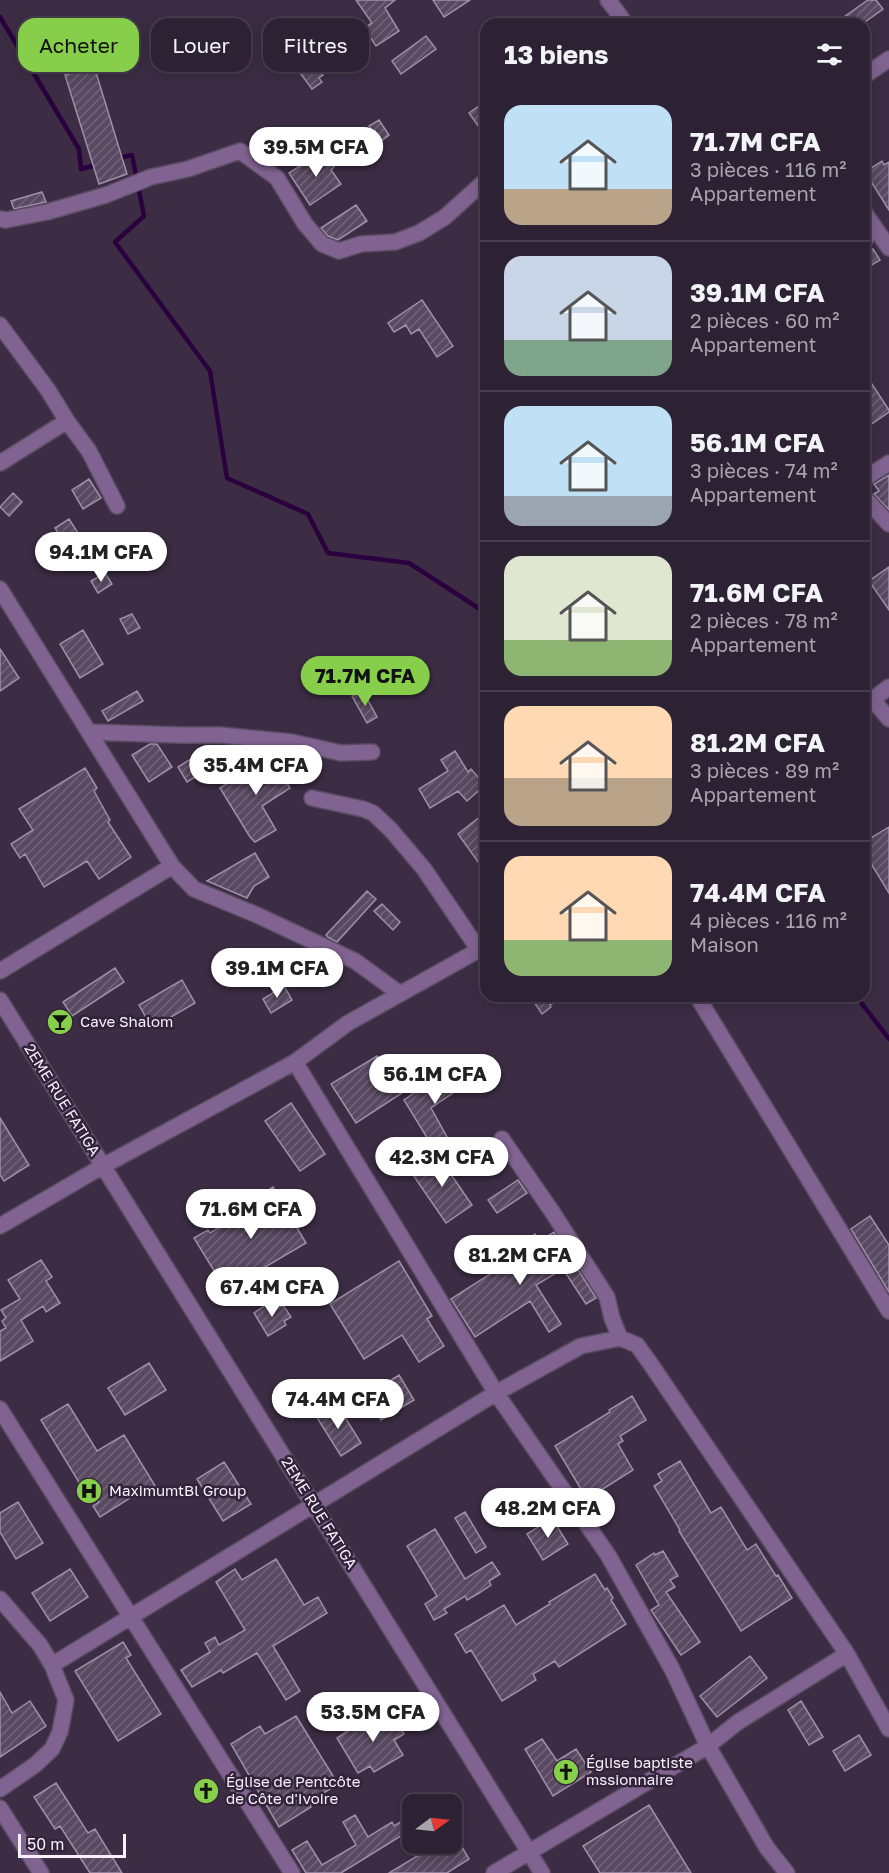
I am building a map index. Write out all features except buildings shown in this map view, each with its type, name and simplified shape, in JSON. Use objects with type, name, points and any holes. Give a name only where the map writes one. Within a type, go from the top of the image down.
[{"type":"street","points":[[608,0],[622,18]]},
{"type":"street","points":[[870,72],[889,59]]},
{"type":"street","points":[[0,219],[6,220],[47,212],[106,195],[151,177],[240,151],[277,178],[305,224],[322,244],[339,250],[361,244],[395,242],[419,233],[445,217],[480,185]]},
{"type":"street","points":[[870,221],[889,248]]},
{"type":"street","points":[[870,233],[874,227]]},
{"type":"street","points":[[0,325],[89,451],[117,506]]},
{"type":"street","points":[[0,463],[67,421]]},
{"type":"street","points":[[870,475],[889,463]]},
{"type":"street","points":[[870,503],[889,524]]},
{"type":"street","points":[[0,589],[172,866],[194,889],[257,915],[355,962],[399,993]]},
{"type":"street","points":[[870,701],[889,687]]},
{"type":"street","points":[[870,704],[889,719]]},
{"type":"street","points":[[89,732],[220,735],[291,742],[341,753],[372,752]]},
{"type":"street","points":[[312,798],[373,813],[391,830],[424,869],[480,945]]},
{"type":"street","points":[[0,971],[172,866]]},
{"type":"street","points":[[0,1226],[103,1166],[295,1062],[348,1023],[480,949]]},
{"type":"street","name":"2EME RUE FATIGA","points":[[0,1000],[542,1873]]},
{"type":"street","points":[[701,1002],[889,1311]]},
{"type":"street","points":[[295,1062],[496,1393],[608,1555],[672,1669],[708,1746],[767,1848],[788,1873]]},
{"type":"street","points":[[502,1139],[607,1297],[620,1338]]},
{"type":"street","points":[[52,1665],[496,1393],[581,1346],[620,1338],[637,1345],[650,1363],[847,1654],[889,1730]]},
{"type":"street","points":[[0,1409],[292,1873]]},
{"type":"street","points":[[0,1599],[40,1645],[52,1665],[66,1700],[60,1732],[52,1749],[0,1789]]},
{"type":"street","points":[[494,1873],[708,1746],[738,1722],[847,1654]]},
{"type":"street","points":[[0,1808],[41,1873]]},
{"type":"waterway","points":[[0,17],[79,149],[81,169],[96,165]]},
{"type":"waterway","points":[[116,159],[132,155],[144,216],[115,242],[210,371],[227,478],[308,514],[328,553],[409,563],[480,609]]},
{"type":"waterway","points":[[861,1002],[889,1039]]},
{"type":"place","name":"Cave Shalom","points":[[60,1022]]},
{"type":"place","name":"MaximumtBl Group","points":[[89,1491]]},
{"type":"place","name":"Église baptiste mssionnaire","points":[[566,1772]]},
{"type":"place","name":"Église de Pentcôte de Côte d'Ivoire","points":[[206,1791]]}]
